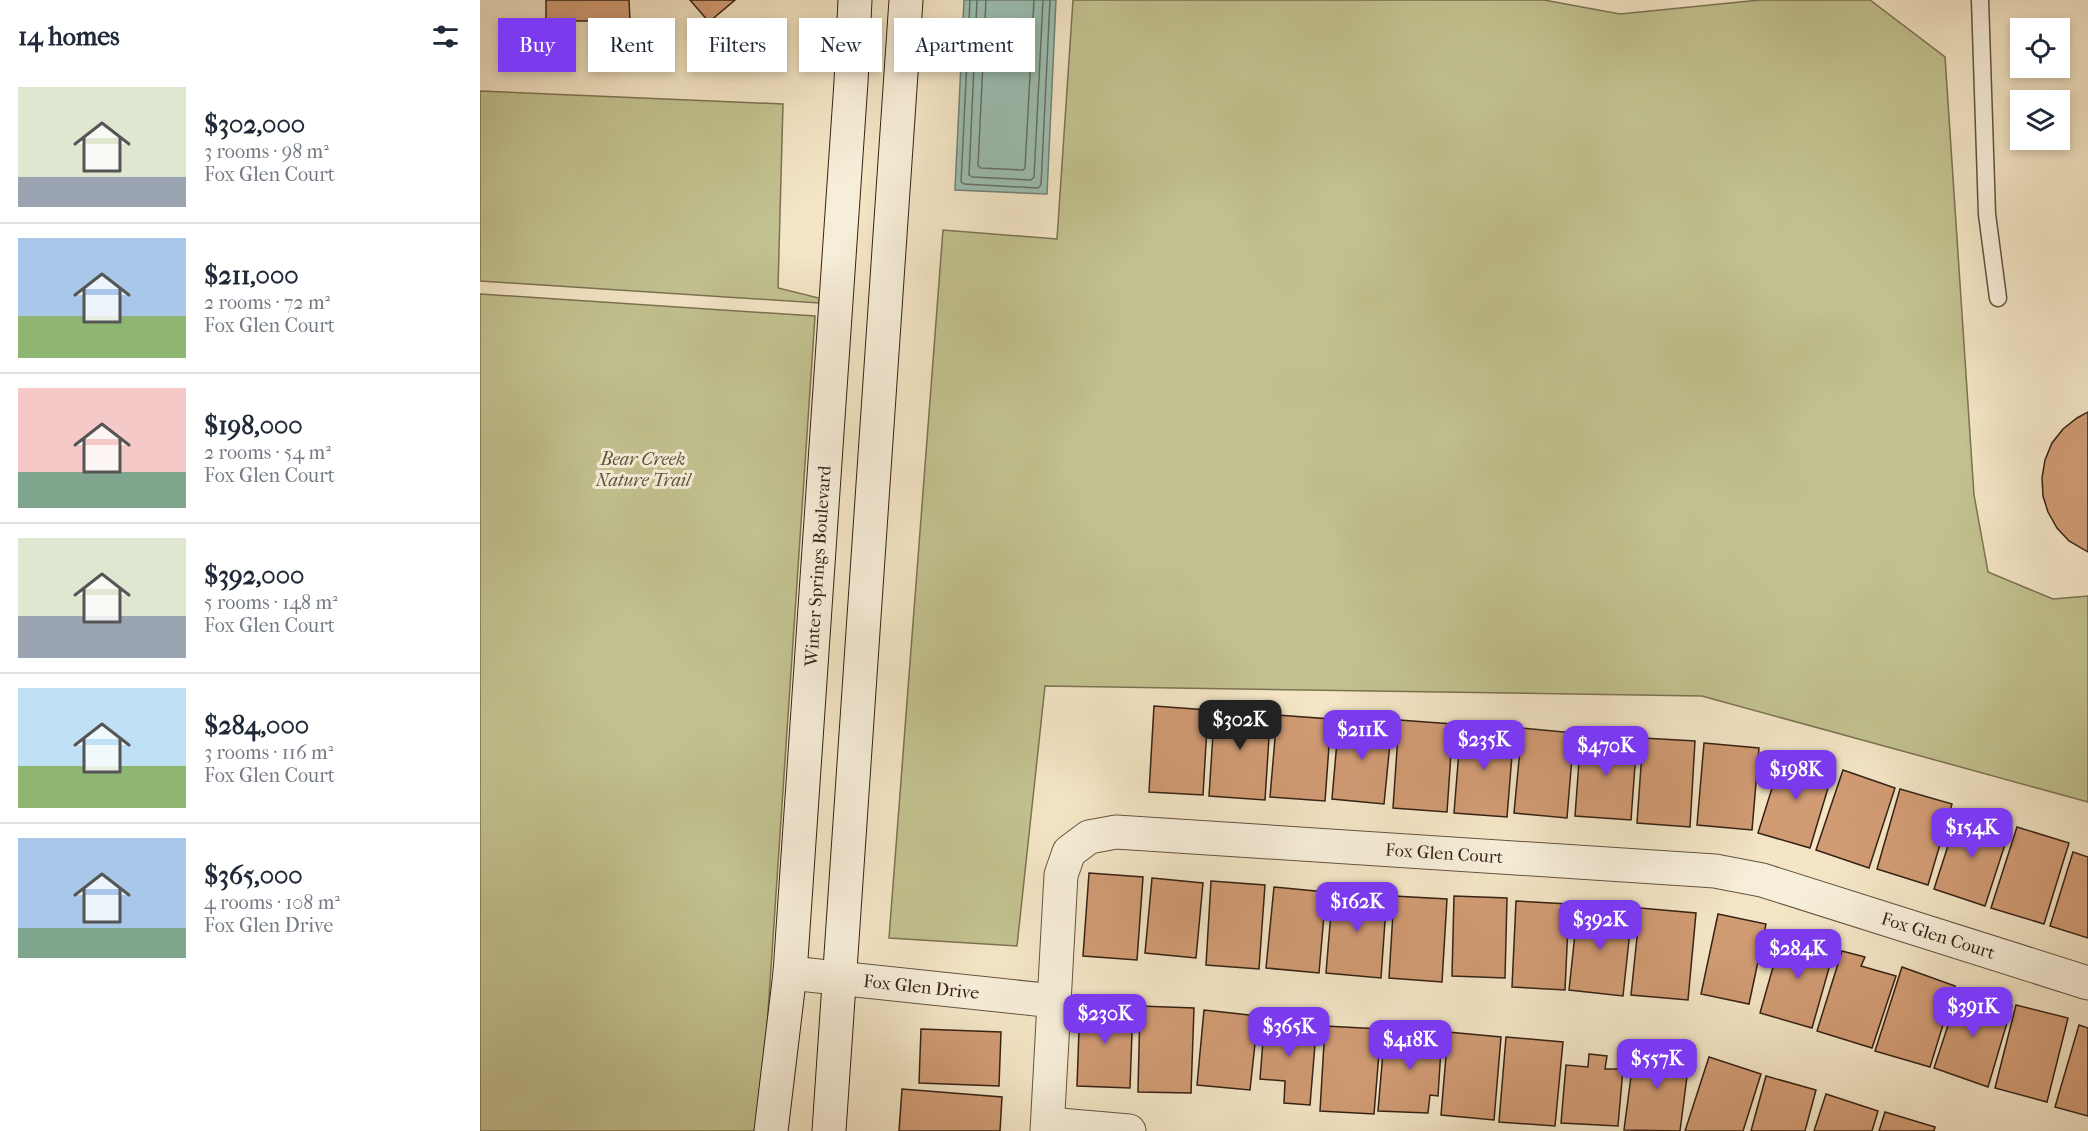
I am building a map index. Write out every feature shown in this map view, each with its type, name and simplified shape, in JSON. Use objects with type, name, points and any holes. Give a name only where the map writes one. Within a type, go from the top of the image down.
[{"type":"street","name":"Winter Springs Boulevard","points":[[771,1131],[790,973],[855,0]]},
{"type":"street","points":[[829,1131],[906,0]]},
{"type":"street","name":"Fox Glen Court","points":[[1048,1128],[1061,875],[1069,852],[1089,837],[1116,832],[1715,871],[1762,880],[2088,983]]},
{"type":"street","name":"Fox Glen Drive","points":[[790,973],[1053,1001]]},
{"type":"street","points":[[1048,1128],[1129,1131]]},
{"type":"lane","points":[[1980,0],[1987,214],[1998,298]]},
{"type":"green space","points":[[1073,0],[1544,0],[1620,14],[1760,0],[1870,0],[1945,57],[1974,495],[1988,572],[2053,599],[2088,596],[2088,802],[1702,696],[1045,686],[1017,946],[889,938],[943,230],[1057,239]]},
{"type":"green space","points":[[480,91],[783,104],[778,288],[819,298],[819,303],[480,281]]},
{"type":"green space","name":"Bear Creek Nature Trail","points":[[480,294],[815,316],[760,1131],[480,1131]]},
{"type":"water","points":[[964,0],[1056,0],[1047,194],[955,190],[961,72],[1035,72],[1035,18],[963,18]]},
{"type":"building","points":[[546,0],[629,0],[630,18],[588,18],[588,21],[576,21],[576,18],[546,18]]},
{"type":"building","points":[[690,0],[735,0],[714,18],[706,18]]},
{"type":"building","points":[[2088,412],[2088,552],[2069,541],[2057,528],[2048,512],[2043,496],[2042,478],[2045,460],[2052,443],[2063,429]]},
{"type":"building","points":[[1215,703],[1271,706],[1265,800],[1209,796]]},
{"type":"building","points":[[1154,706],[1208,710],[1203,795],[1149,792]]},
{"type":"building","points":[[1277,715],[1331,719],[1325,801],[1270,797]]},
{"type":"building","points":[[1339,718],[1392,723],[1384,804],[1332,799]]},
{"type":"building","points":[[1399,720],[1453,724],[1447,812],[1393,808]]},
{"type":"building","points":[[1461,725],[1514,730],[1507,817],[1454,813]]},
{"type":"building","points":[[1522,728],[1574,733],[1567,818],[1514,813]]},
{"type":"building","points":[[1581,734],[1637,738],[1631,820],[1575,816]]},
{"type":"building","points":[[1643,738],[1695,741],[1690,827],[1637,823]]},
{"type":"building","points":[[1704,743],[1759,748],[1752,830],[1697,825]]},
{"type":"building","points":[[1783,753],[1834,768],[1810,848],[1758,833]]},
{"type":"building","points":[[1843,770],[1895,788],[1869,868],[1816,850]]},
{"type":"building","points":[[1900,789],[1952,804],[1928,885],[1877,869]]},
{"type":"building","points":[[1959,812],[2010,829],[1985,906],[1934,889]]},
{"type":"building","points":[[2017,827],[2069,843],[2044,924],[1991,908]]},
{"type":"building","points":[[2073,852],[2088,857],[2088,938],[2050,926]]},
{"type":"building","points":[[1089,873],[1143,877],[1137,960],[1083,956]]},
{"type":"building","points":[[1152,878],[1203,883],[1196,958],[1145,953]]},
{"type":"building","points":[[1211,881],[1265,885],[1259,969],[1206,965]]},
{"type":"building","points":[[1274,887],[1326,892],[1319,973],[1266,968]]},
{"type":"building","points":[[1333,888],[1387,893],[1381,978],[1326,973]]},
{"type":"building","points":[[1394,896],[1447,899],[1442,982],[1389,978]]},
{"type":"building","points":[[1454,896],[1507,898],[1505,978],[1452,976]]},
{"type":"building","points":[[1516,901],[1569,904],[1565,990],[1512,987]]},
{"type":"building","points":[[1578,906],[1632,912],[1623,996],[1569,990]]},
{"type":"building","points":[[1640,908],[1696,913],[1688,1000],[1631,995]]},
{"type":"building","points":[[1718,914],[1766,924],[1749,1004],[1701,994]]},
{"type":"building","points":[[1783,932],[1835,947],[1812,1028],[1760,1013]]},
{"type":"building","points":[[1842,951],[1865,957],[1861,966],[1896,976],[1872,1048],[1817,1031]]},
{"type":"building","points":[[1902,967],[1955,986],[1930,1067],[1875,1051]]},
{"type":"building","points":[[1960,989],[2012,1006],[1988,1087],[1934,1068]]},
{"type":"building","points":[[1080,1002],[1133,1004],[1130,1088],[1077,1086]]},
{"type":"building","points":[[2016,1005],[2068,1018],[2047,1102],[1995,1088]]},
{"type":"building","points":[[1140,1006],[1194,1008],[1191,1093],[1138,1092]]},
{"type":"building","points":[[1204,1010],[1258,1016],[1250,1090],[1197,1085]]},
{"type":"building","points":[[1265,1016],[1297,1018],[1296,1031],[1316,1032],[1310,1105],[1284,1103],[1285,1081],[1260,1079]]},
{"type":"building","points":[[2079,1025],[2088,1028],[2088,1116],[2055,1107]]},
{"type":"building","points":[[1325,1026],[1381,1029],[1374,1114],[1320,1111]]},
{"type":"building","points":[[921,1029],[1001,1032],[999,1086],[919,1083]]},
{"type":"building","points":[[1385,1029],[1442,1033],[1438,1096],[1430,1095],[1428,1113],[1378,1111]]},
{"type":"building","points":[[1448,1032],[1501,1037],[1494,1120],[1441,1115]]},
{"type":"building","points":[[1506,1037],[1563,1042],[1555,1126],[1499,1122]]},
{"type":"building","points":[[1635,1046],[1690,1053],[1680,1131],[1624,1130]]},
{"type":"building","points":[[1589,1054],[1607,1056],[1605,1069],[1623,1069],[1618,1126],[1561,1123],[1566,1065],[1588,1067]]},
{"type":"building","points":[[1709,1057],[1761,1074],[1743,1131],[1685,1131]]},
{"type":"building","points":[[1766,1076],[1816,1090],[1805,1131],[1751,1131]]},
{"type":"building","points":[[902,1089],[1002,1097],[1000,1131],[899,1131]]},
{"type":"building","points":[[1826,1094],[1878,1111],[1872,1131],[1814,1131]]},
{"type":"building","points":[[1885,1112],[1935,1127],[1934,1131],[1879,1131]]}]
